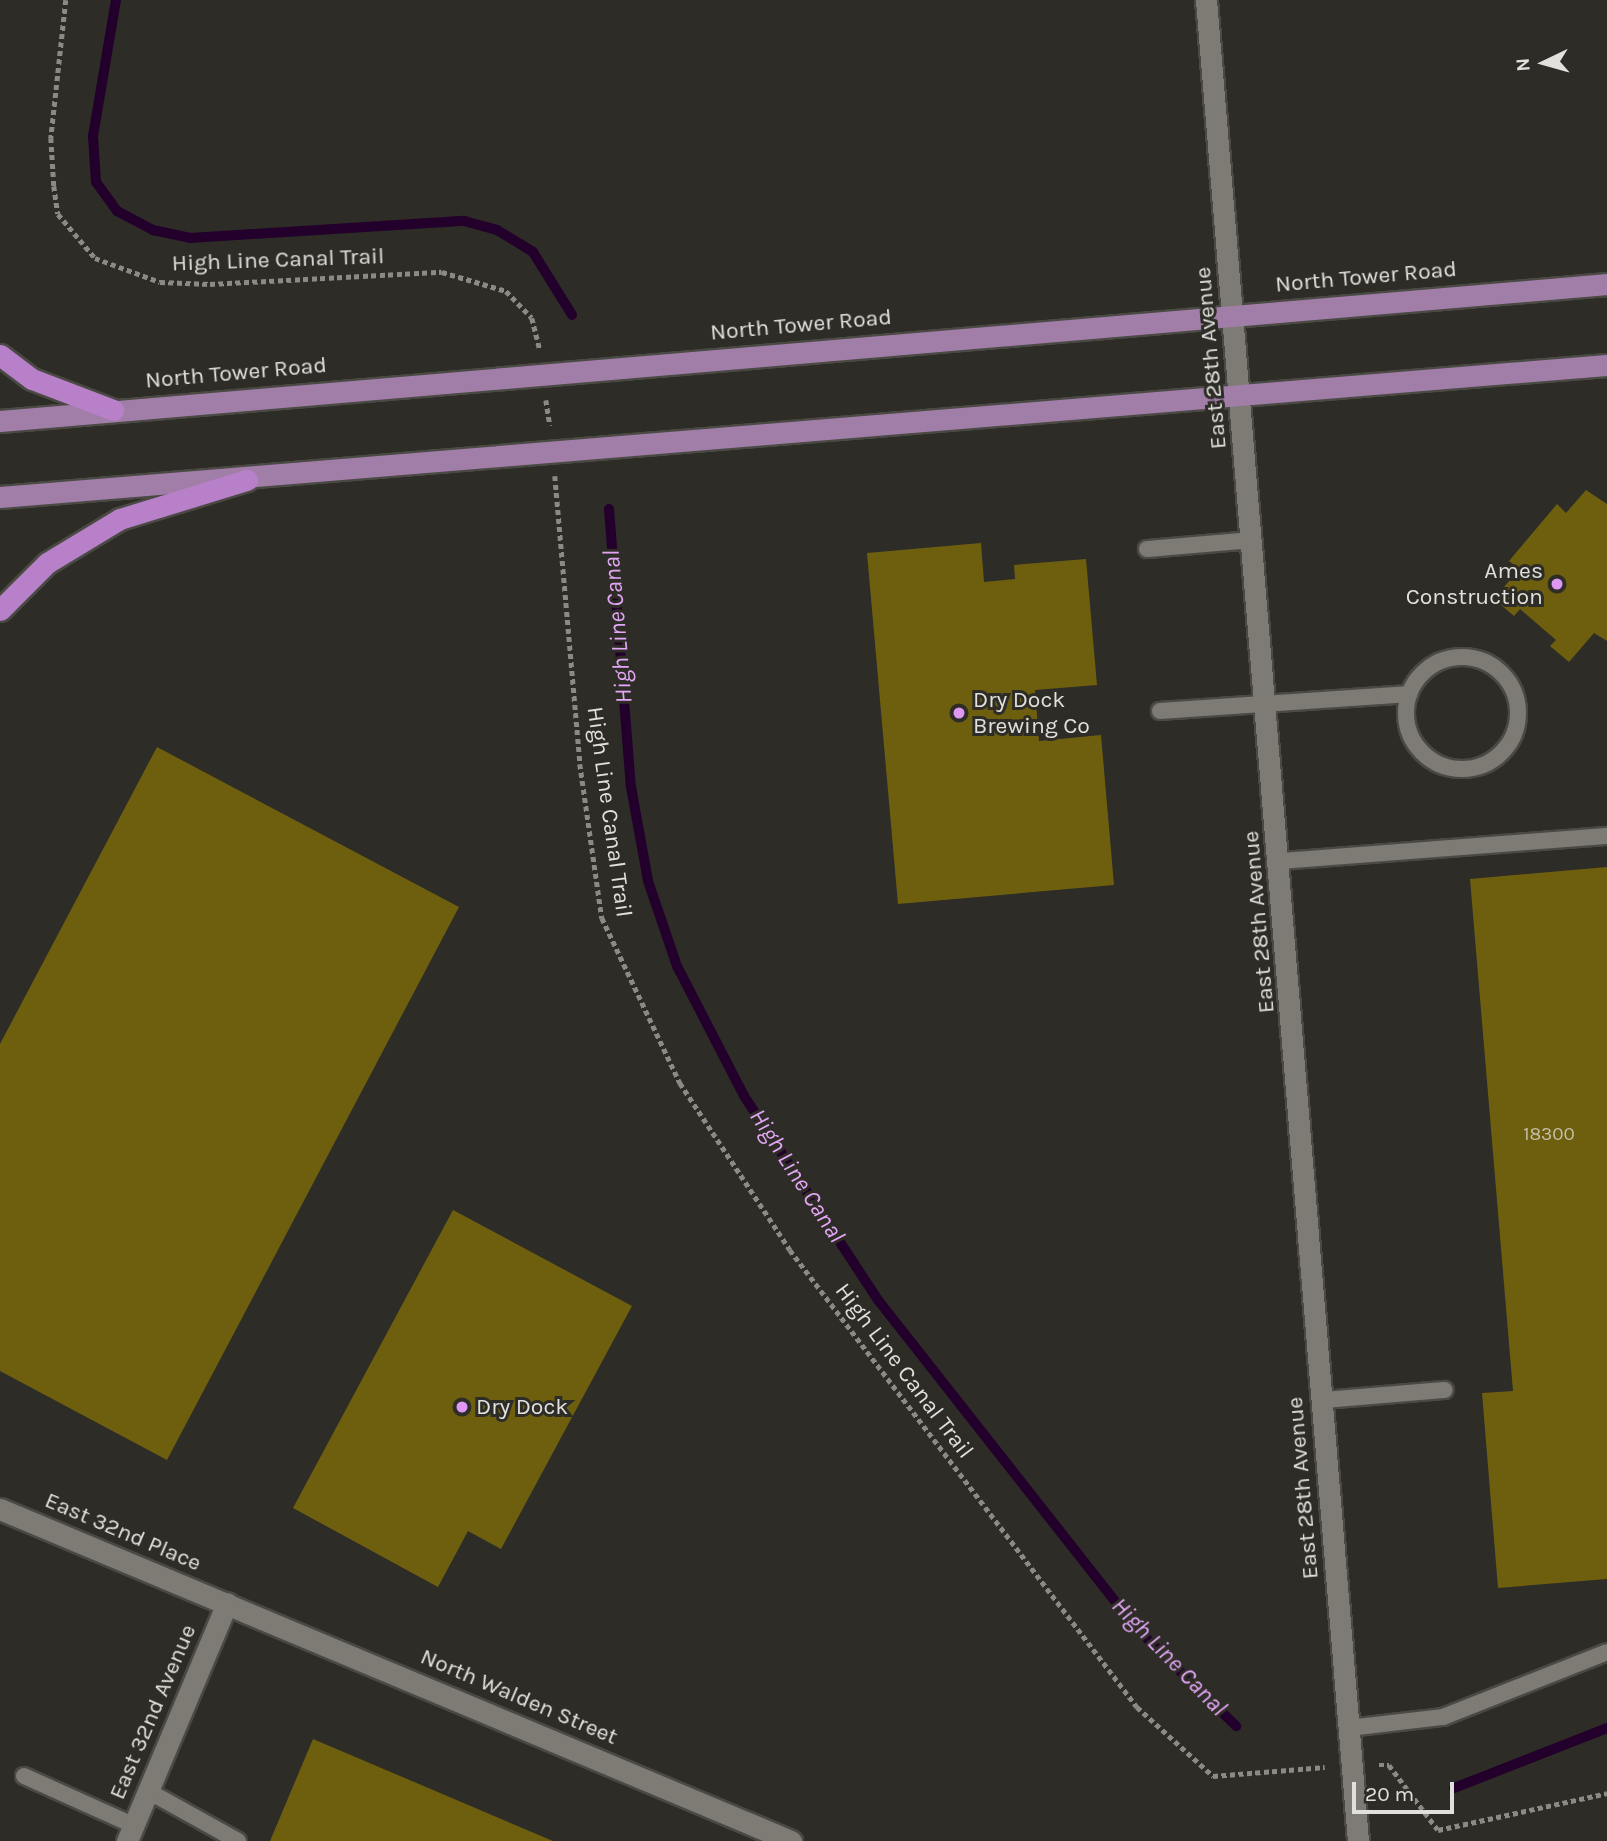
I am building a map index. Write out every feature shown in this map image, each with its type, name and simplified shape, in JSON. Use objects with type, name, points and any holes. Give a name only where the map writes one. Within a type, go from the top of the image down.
[{"type":"highway","points":[[0,355],[32,379],[113,410]]},
{"type":"highway","points":[[0,610],[47,563],[120,519],[247,480]]},
{"type":"main road","name":"North Tower Road","points":[[0,421],[1233,313],[1607,284]]},
{"type":"main road","points":[[0,497],[247,480],[1240,393],[1607,365]]},
{"type":"street","name":"East 28th Avenue","points":[[1206,0],[1267,703],[1358,1841]]},
{"type":"street","name":"East 32nd Place","points":[[0,1509],[227,1603]]},
{"type":"street","name":"East 32nd Avenue","points":[[130,1833],[227,1603]]},
{"type":"street","name":"North Walden Street","points":[[227,1603],[791,1841]]},
{"type":"lane","points":[[1147,548],[1253,540]]},
{"type":"lane","points":[[1451,658],[1489,664],[1515,693],[1516,731],[1495,760],[1461,770],[1444,767],[1422,752],[1408,730],[1409,694],[1419,677],[1451,658]]},
{"type":"lane","points":[[1160,710],[1409,694]]},
{"type":"lane","points":[[1280,862],[1607,836]]},
{"type":"lane","points":[[1322,1400],[1445,1390]]},
{"type":"lane","points":[[1349,1728],[1443,1717],[1607,1652]]},
{"type":"lane","points":[[24,1776],[130,1833]]},
{"type":"lane","points":[[148,1791],[238,1841]]},
{"type":"path","name":"High Line Canal Trail","points":[[66,0],[51,138],[54,186],[58,214],[95,258],[160,282],[209,284],[442,272],[506,291],[524,307],[540,343],[553,453],[580,764],[602,918],[680,1083],[790,1250],[1137,1707],[1213,1776],[1294,1769]]},
{"type":"path","points":[[1389,1765],[1438,1830],[1607,1793]]},
{"type":"building","name":"Ames Construction","points":[[1586,490],[1607,504],[1607,641],[1594,633],[1569,662],[1550,646],[1556,640],[1520,609],[1514,616],[1494,599],[1519,569],[1509,561],[1557,504],[1566,513]]},
{"type":"building","name":"Dry Dock Brewing Co","points":[[981,543],[984,582],[1015,579],[1014,565],[1086,559],[1097,685],[1035,690],[1039,741],[1101,735],[1114,885],[898,904],[867,553]]},
{"type":"building","points":[[157,747],[459,907],[167,1460],[0,1371],[0,1044]]},
{"type":"building","points":[[1607,867],[1607,1579],[1498,1588],[1482,1393],[1513,1391],[1470,879]]},
{"type":"building","name":"Dry Dock","points":[[453,1210],[632,1306],[501,1549],[468,1531],[438,1587],[293,1508]]},
{"type":"building","points":[[313,1739],[553,1841],[270,1841]]},
{"type":"waterway","name":"High Line Canal","points":[[116,0],[93,136],[96,182],[117,211],[153,230],[190,238],[464,221],[497,230],[533,252],[572,315]]},
{"type":"waterway","name":"High Line Canal","points":[[609,509],[631,787],[648,881],[677,966],[744,1096],[878,1300],[1137,1629],[1236,1726]]},
{"type":"waterway","name":"High Line Canal","points":[[1454,1788],[1607,1728]]},
{"type":"place","name":"Ames Construction","points":[[1557,584]]},
{"type":"place","name":"Dry Dock Brewing Co","points":[[959,713]]},
{"type":"place","name":"Dry Dock","points":[[462,1407]]}]
